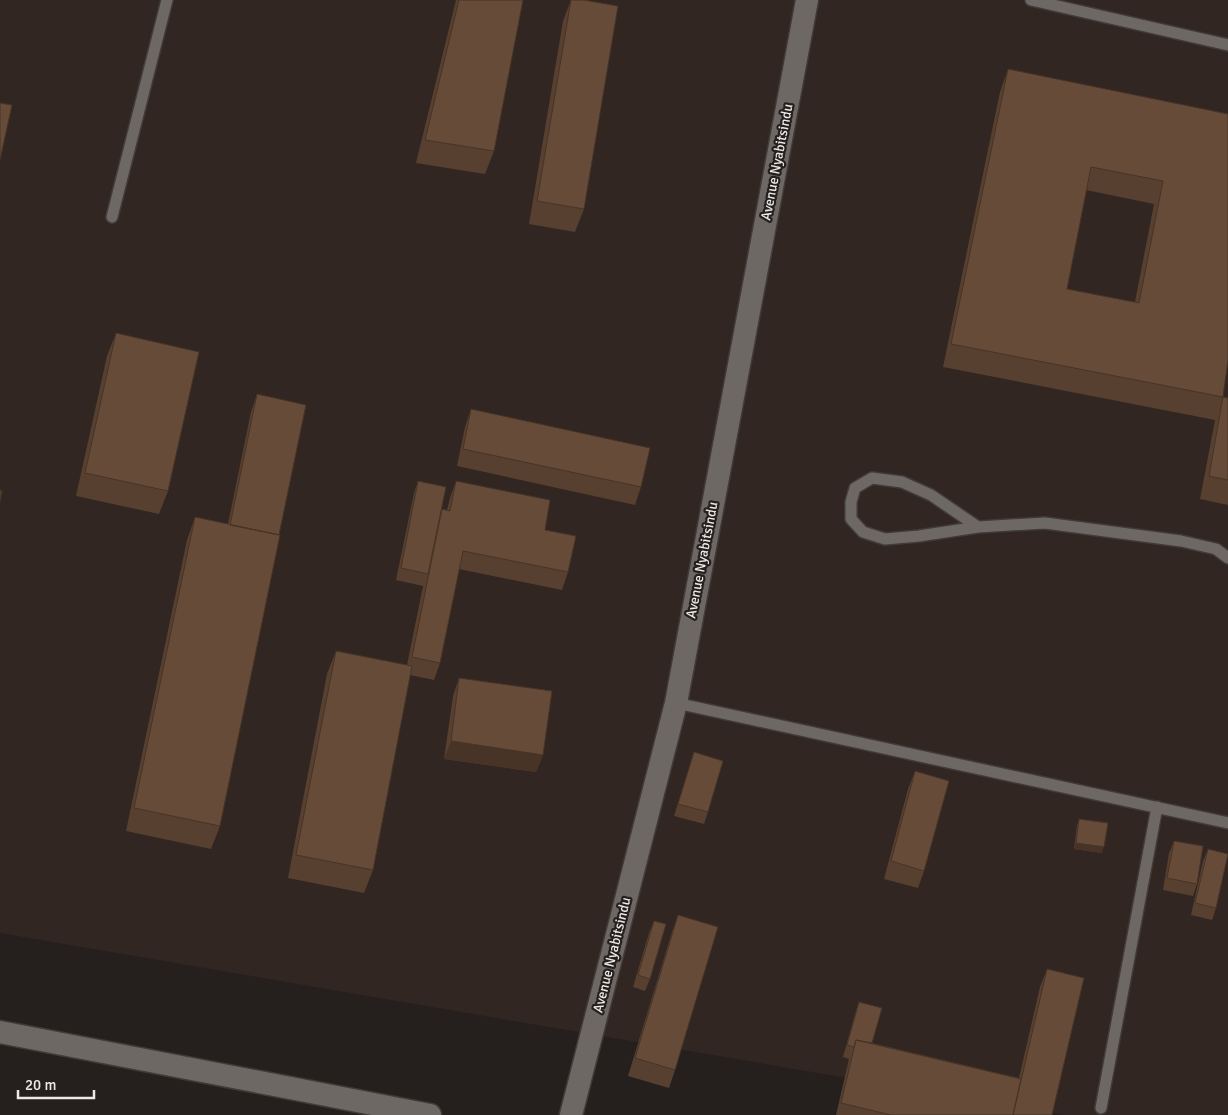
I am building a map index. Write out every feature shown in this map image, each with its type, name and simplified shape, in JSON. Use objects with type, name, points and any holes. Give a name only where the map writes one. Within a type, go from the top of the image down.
[{"type":"street","name":"Avenue Nyabitsindu","points":[[571,1115],[676,703],[807,0]]},
{"type":"street","points":[[0,1032],[430,1115]]},
{"type":"lane","points":[[112,217],[167,0]]},
{"type":"lane","points":[[1031,0],[1228,45]]},
{"type":"lane","points":[[978,527],[931,495],[902,482],[872,478],[855,488],[851,502],[851,519],[863,532],[885,539],[978,527],[1045,523],[1182,541],[1216,549],[1228,558]]},
{"type":"lane","points":[[676,703],[1228,823]]},
{"type":"lane","points":[[1100,1108],[1157,807]]},
{"type":"shaded area","points":[[0,0],[1228,0],[1228,1115],[1063,1115],[0,933]]},
{"type":"building","points":[[459,0],[523,0],[494,151],[425,140]]},
{"type":"building","points":[[571,0],[584,0],[618,6],[584,209],[537,201]]},
{"type":"building","points":[[1008,69],[1228,114],[1228,360],[1223,397],[951,344]],"holes":[[[1091,167],[1163,181],[1139,303],[1067,289]]]},
{"type":"building","points":[[0,103],[12,105],[0,160]]},
{"type":"building","points":[[116,333],[199,352],[168,491],[85,473]]},
{"type":"building","points":[[257,394],[306,405],[279,535],[230,525]]},
{"type":"building","points":[[1223,397],[1228,398],[1228,480],[1209,476]]},
{"type":"building","points":[[471,409],[650,448],[641,487],[463,449]]},
{"type":"building","points":[[418,481],[446,487],[428,574],[401,568]]},
{"type":"building","points":[[456,481],[550,500],[545,530],[576,536],[568,572],[463,551],[440,663],[412,657],[442,509],[450,511]]},
{"type":"building","points":[[195,517],[280,535],[220,826],[134,808]]},
{"type":"building","points":[[336,651],[412,666],[373,870],[296,855]]},
{"type":"building","points":[[459,678],[552,691],[543,755],[451,741]]},
{"type":"building","points":[[694,752],[723,761],[708,812],[678,804]]},
{"type":"building","points":[[915,771],[949,781],[924,871],[891,861]]},
{"type":"building","points":[[1079,819],[1108,823],[1104,847],[1076,843]]},
{"type":"building","points":[[1174,841],[1203,846],[1197,884],[1167,878]]},
{"type":"building","points":[[1208,849],[1228,854],[1216,908],[1195,903]]},
{"type":"building","points":[[678,915],[718,927],[675,1070],[635,1058]]},
{"type":"building","points":[[654,921],[666,924],[650,979],[638,975]]},
{"type":"building","points":[[1047,969],[1084,978],[1052,1115],[1013,1115]]},
{"type":"building","points":[[859,1002],[882,1008],[872,1043],[856,1040],[854,1047],[847,1045]]},
{"type":"building","points":[[856,1040],[1021,1079],[1013,1115],[891,1115],[841,1103]]}]
